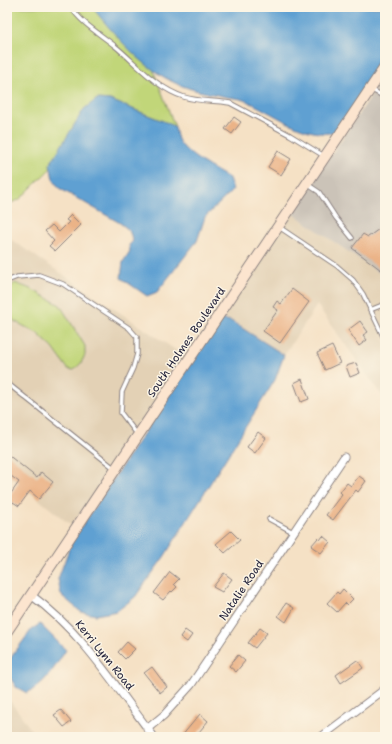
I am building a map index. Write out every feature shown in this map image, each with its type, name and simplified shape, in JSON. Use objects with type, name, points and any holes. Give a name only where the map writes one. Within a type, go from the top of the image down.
[{"type":"main road","name":"South Holmes Boulevard","points":[[7,631],[385,67]]},
{"type":"street","name":"Natalie Road","points":[[147,728],[164,715],[190,685],[344,457]]},
{"type":"street","name":"Kerri Lynn Road","points":[[31,595],[49,608],[91,652],[154,737]]},
{"type":"street","points":[[321,737],[385,688]]},
{"type":"lane","points":[[71,7],[82,19],[149,77],[168,90],[185,98],[230,103],[290,135],[325,157]]},
{"type":"lane","points":[[371,89],[385,97]]},
{"type":"lane","points":[[306,184],[320,192],[336,218],[352,238]]},
{"type":"lane","points":[[278,227],[347,274],[358,286],[385,340]]},
{"type":"lane","points":[[7,281],[17,277],[39,275],[64,284],[129,328],[137,337],[137,354],[133,368],[122,392],[121,413],[138,435]]},
{"type":"lane","points":[[370,310],[385,304]]},
{"type":"lane","points":[[7,383],[115,468]]},
{"type":"lane","points":[[269,518],[294,532]]},
{"type":"shaded area","points":[[385,75],[385,273],[382,275],[292,213]]},
{"type":"shaded area","points":[[292,213],[382,275],[385,273],[385,400],[317,305],[284,355],[231,321],[220,319]]},
{"type":"shaded area","points":[[7,237],[186,357],[72,526],[8,475],[7,476],[7,310],[14,321],[37,333],[53,348],[60,359],[68,320],[59,305],[31,289],[15,283],[7,290]]},
{"type":"shaded area","points":[[7,697],[20,714],[36,737],[7,737]]},
{"type":"green space","points":[[7,7],[92,7],[125,45],[153,69],[175,127],[110,100],[97,99],[50,164],[51,168],[19,200],[7,204]]},
{"type":"green space","points":[[15,283],[31,289],[60,305],[85,346],[85,355],[81,363],[74,370],[68,369],[53,348],[37,333],[14,321],[7,310],[7,290]]},
{"type":"water","points":[[92,7],[385,7],[385,61],[337,132],[313,132],[289,123],[244,100],[193,89],[160,75],[135,55],[123,43]]},
{"type":"water","points":[[97,99],[110,100],[175,127],[178,140],[184,148],[229,178],[233,190],[205,217],[197,241],[157,292],[147,296],[121,278],[123,262],[130,251],[129,245],[133,241],[129,230],[120,223],[59,188],[53,179],[50,164],[84,109]]},
{"type":"water","points":[[220,319],[231,321],[284,355],[275,380],[164,557],[135,597],[117,611],[96,615],[81,612],[61,595],[58,579],[72,541]]},
{"type":"water","points":[[40,624],[66,650],[54,669],[39,685],[27,693],[16,687],[8,674],[7,665],[32,629]]},
{"type":"building","points":[[234,117],[241,122],[232,134],[225,129]]},
{"type":"building","points":[[278,151],[291,159],[281,175],[268,167]]},
{"type":"building","points":[[71,215],[81,225],[55,251],[49,246],[54,241],[45,231],[52,225],[59,232],[69,222],[66,220]]},
{"type":"building","points":[[379,229],[385,233],[385,266],[381,270],[352,248],[363,234],[368,237]]},
{"type":"building","points":[[292,289],[309,302],[280,343],[263,331],[278,310],[273,307],[277,301],[281,304]]},
{"type":"building","points":[[360,321],[368,332],[363,335],[367,340],[359,346],[348,330]]},
{"type":"building","points":[[332,346],[340,363],[325,370],[317,353]]},
{"type":"building","points":[[356,363],[360,373],[350,377],[346,366]]},
{"type":"building","points":[[302,379],[309,399],[301,402],[294,383]]},
{"type":"building","points":[[258,432],[266,438],[255,453],[247,447]]},
{"type":"building","points":[[7,454],[37,478],[41,472],[53,482],[39,499],[30,491],[19,506],[13,502],[7,511],[7,499],[19,482],[7,473]]},
{"type":"building","points":[[359,476],[366,481],[358,492],[356,490],[333,520],[326,515],[342,494],[340,492],[347,483],[351,486]]},
{"type":"building","points":[[231,531],[240,540],[225,553],[216,544]]},
{"type":"building","points":[[323,536],[330,542],[321,553],[311,546],[318,538],[320,540]]},
{"type":"building","points":[[170,572],[179,579],[174,584],[177,587],[163,600],[154,593]]},
{"type":"building","points":[[224,573],[232,579],[222,592],[213,587]]},
{"type":"building","points":[[343,589],[353,599],[347,605],[345,603],[337,612],[327,603],[337,592],[339,594]]},
{"type":"building","points":[[286,603],[294,608],[286,622],[278,616]]},
{"type":"building","points":[[260,628],[267,633],[255,648],[248,643]]},
{"type":"building","points":[[185,630],[192,635],[187,642],[180,637]]},
{"type":"building","points":[[127,642],[135,649],[125,659],[118,652]]},
{"type":"building","points":[[238,655],[245,661],[236,672],[229,666]]},
{"type":"building","points":[[357,660],[363,668],[341,683],[336,675]]},
{"type":"building","points":[[152,667],[167,687],[160,693],[144,673]]},
{"type":"building","points":[[61,710],[71,722],[64,727],[54,715]]},
{"type":"building","points":[[200,714],[208,721],[195,737],[181,737]]}]
